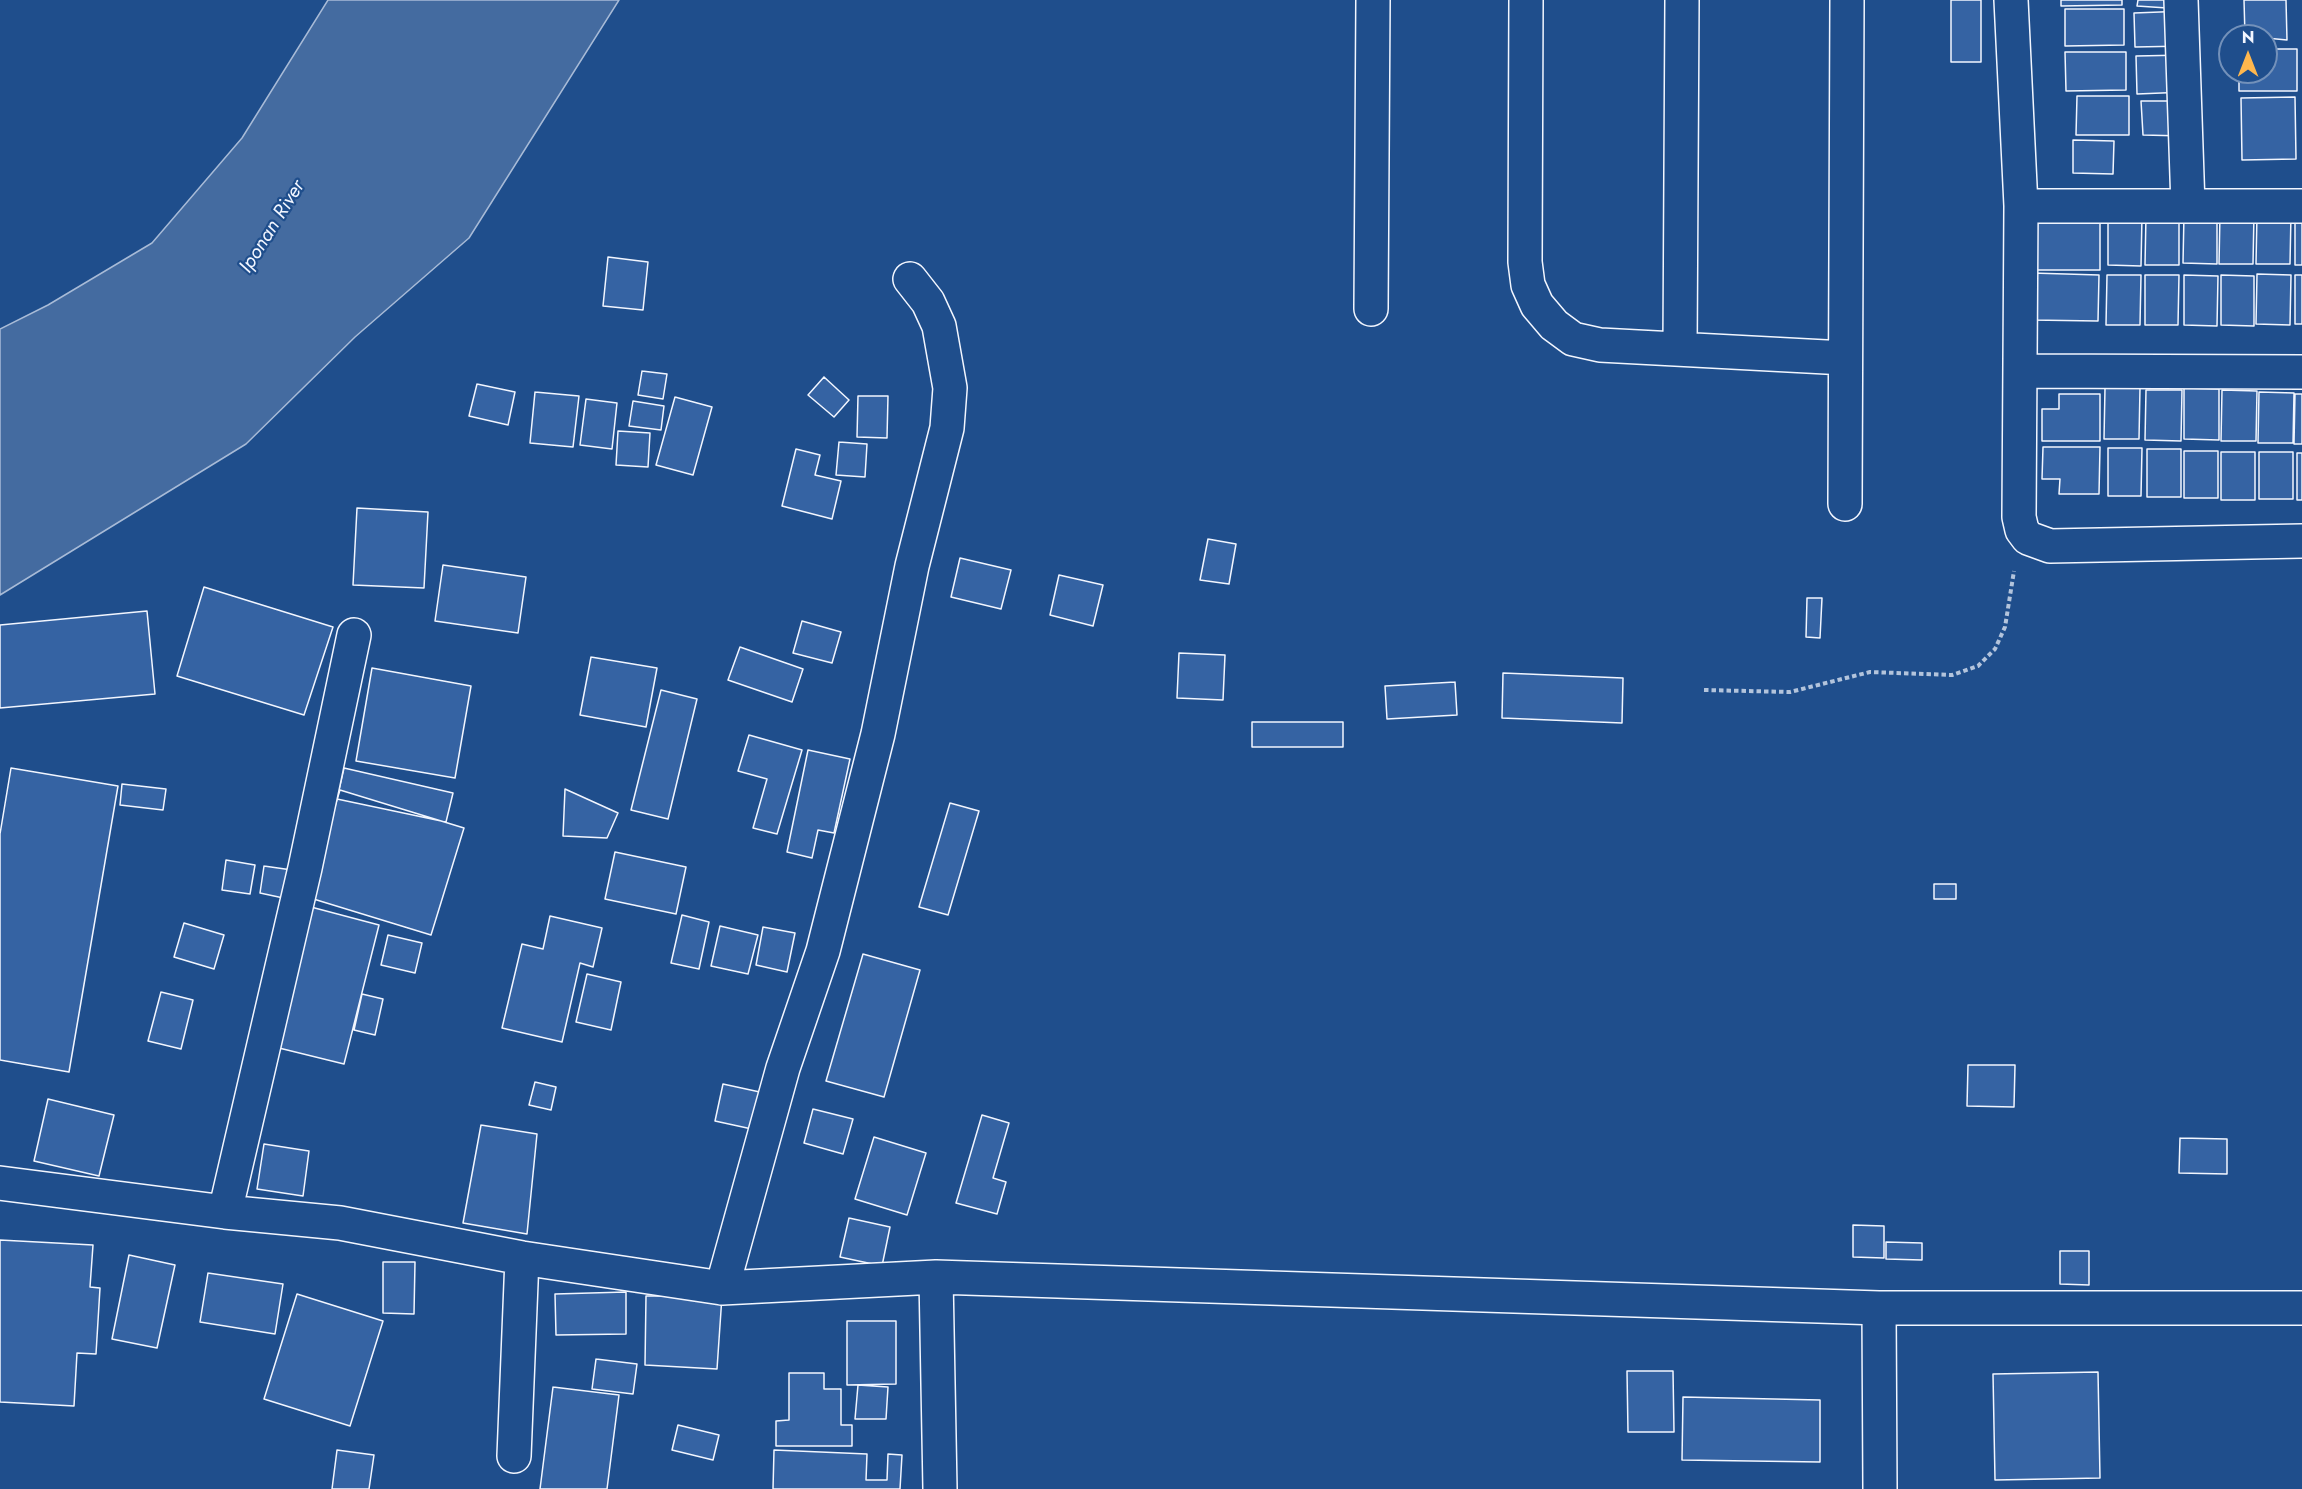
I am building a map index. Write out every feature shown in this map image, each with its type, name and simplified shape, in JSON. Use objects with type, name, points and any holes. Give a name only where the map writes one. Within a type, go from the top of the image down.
[{"type":"street","points":[[1371,309],[1373,0]]},
{"type":"street","points":[[1526,0],[1525,262],[1528,285],[1537,305],[1554,325],[1573,339],[1600,345],[1845,358]]},
{"type":"street","points":[[1680,348],[1682,0]]},
{"type":"street","points":[[1845,504],[1847,0]]},
{"type":"street","points":[[2011,0],[2020,206],[2019,517],[2028,538],[2050,546],[2302,541]]},
{"type":"street","points":[[2181,0],[2188,206]]},
{"type":"street","points":[[2020,206],[2302,206]]},
{"type":"street","points":[[722,1288],[783,1068],[826,940],[878,734],[912,566],[947,428],[950,388],[939,326],[928,302],[910,279]]},
{"type":"street","points":[[2020,371],[2302,372]]},
{"type":"street","points":[[225,1212],[305,868],[354,635]]},
{"type":"street","points":[[0,1183],[225,1212],[340,1223],[522,1258],[722,1288],[936,1276],[1879,1308],[2302,1308]]},
{"type":"street","points":[[514,1456],[522,1258]]},
{"type":"street","points":[[936,1276],[940,1489]]},
{"type":"street","points":[[1879,1308],[1880,1489]]},
{"type":"path","points":[[1704,690],[1790,692],[1870,672],[1952,675],[1978,666],[1995,649],[2005,627],[2017,554],[2028,538]]},
{"type":"water","name":"Iponan River","points":[[328,0],[619,0],[469,238],[355,337],[246,444],[0,595],[0,329],[48,305],[152,243],[242,138]]},
{"type":"building","points":[[1951,0],[1981,0],[1981,62],[1951,62]]},
{"type":"building","points":[[2061,0],[2122,0],[2122,5],[2061,6]]},
{"type":"building","points":[[2138,0],[2183,0],[2182,9],[2137,6]]},
{"type":"building","points":[[2244,0],[2286,0],[2287,40],[2278,39],[2278,24],[2245,24]]},
{"type":"building","points":[[2065,9],[2124,9],[2124,45],[2065,46]]},
{"type":"building","points":[[2186,11],[2186,46],[2135,47],[2134,13]]},
{"type":"building","points":[[2278,49],[2297,49],[2297,91],[2239,91],[2239,84],[2278,84]]},
{"type":"building","points":[[2065,52],[2126,52],[2126,90],[2066,91]]},
{"type":"building","points":[[2185,55],[2186,92],[2137,94],[2136,56]]},
{"type":"building","points":[[2077,96],[2129,96],[2129,135],[2076,135]]},
{"type":"building","points":[[2295,97],[2296,159],[2242,160],[2241,98]]},
{"type":"building","points":[[2141,101],[2182,101],[2184,136],[2143,135]]},
{"type":"building","points":[[2073,140],[2114,141],[2113,174],[2073,173]]},
{"type":"building","points":[[2031,213],[2100,214],[2100,270],[2031,270]]},
{"type":"building","points":[[2184,214],[2217,214],[2217,264],[2183,263]]},
{"type":"building","points":[[2220,214],[2254,214],[2253,264],[2219,264]]},
{"type":"building","points":[[2257,214],[2291,214],[2290,264],[2256,264]]},
{"type":"building","points":[[2108,215],[2142,216],[2141,266],[2108,265]]},
{"type":"building","points":[[2146,215],[2179,216],[2179,265],[2145,265]]},
{"type":"building","points":[[2295,215],[2302,215],[2302,265],[2295,265]]},
{"type":"building","points":[[608,257],[648,262],[643,310],[603,306]]},
{"type":"building","points":[[2032,273],[2099,275],[2098,321],[2031,320]]},
{"type":"building","points":[[2257,274],[2291,275],[2290,325],[2256,324]]},
{"type":"building","points":[[2107,275],[2141,275],[2140,325],[2106,325]]},
{"type":"building","points":[[2145,275],[2179,275],[2178,325],[2145,325]]},
{"type":"building","points":[[2184,275],[2218,276],[2217,326],[2184,325]]},
{"type":"building","points":[[2221,275],[2254,276],[2254,326],[2221,325]]},
{"type":"building","points":[[2295,275],[2302,275],[2302,324],[2295,324]]},
{"type":"building","points":[[642,371],[667,374],[663,399],[638,395]]},
{"type":"building","points":[[824,377],[849,400],[834,417],[808,395]]},
{"type":"building","points":[[477,384],[515,392],[508,425],[469,416]]},
{"type":"building","points":[[2105,388],[2140,388],[2139,439],[2104,439]]},
{"type":"building","points":[[2184,388],[2219,389],[2219,440],[2184,439]]},
{"type":"building","points":[[2146,390],[2182,390],[2181,441],[2145,440]]},
{"type":"building","points":[[2222,390],[2257,391],[2256,441],[2221,441]]},
{"type":"building","points":[[535,392],[579,396],[573,447],[530,443]]},
{"type":"building","points":[[2259,392],[2294,393],[2293,443],[2258,443]]},
{"type":"building","points":[[2059,394],[2100,394],[2100,441],[2042,441],[2042,409],[2059,409]]},
{"type":"building","points":[[2295,394],[2302,394],[2302,444],[2294,444]]},
{"type":"building","points":[[858,396],[888,396],[887,438],[857,437]]},
{"type":"building","points":[[675,397],[712,407],[693,475],[656,465]]},
{"type":"building","points":[[586,399],[617,403],[612,449],[580,445]]},
{"type":"building","points":[[633,401],[664,406],[661,430],[629,426]]},
{"type":"building","points":[[618,431],[650,433],[648,467],[616,465]]},
{"type":"building","points":[[839,442],[867,444],[865,477],[836,475]]},
{"type":"building","points":[[2043,447],[2100,447],[2099,494],[2059,494],[2060,479],[2042,479]]},
{"type":"building","points":[[2108,448],[2142,448],[2141,496],[2108,496]]},
{"type":"building","points":[[796,449],[820,455],[815,475],[841,481],[832,519],[782,506]]},
{"type":"building","points":[[2147,449],[2181,449],[2181,497],[2147,497]]},
{"type":"building","points":[[2184,451],[2218,451],[2218,498],[2184,498]]},
{"type":"building","points":[[2221,452],[2255,452],[2255,500],[2221,500]]},
{"type":"building","points":[[2259,452],[2293,452],[2293,499],[2259,499]]},
{"type":"building","points":[[2297,453],[2302,453],[2302,500],[2297,500]]},
{"type":"building","points":[[357,508],[428,512],[424,588],[353,585]]},
{"type":"building","points":[[1208,539],[1236,544],[1229,584],[1200,580]]},
{"type":"building","points":[[960,558],[1011,570],[1001,609],[951,597]]},
{"type":"building","points":[[443,565],[526,577],[518,633],[435,621]]},
{"type":"building","points":[[1059,575],[1103,585],[1093,626],[1050,615]]},
{"type":"building","points":[[204,587],[333,627],[304,715],[177,676]]},
{"type":"building","points":[[1807,598],[1822,598],[1820,638],[1806,637]]},
{"type":"building","points":[[147,611],[155,694],[0,708],[0,625]]},
{"type":"building","points":[[802,621],[841,632],[832,663],[793,653]]},
{"type":"building","points":[[740,647],[803,669],[792,702],[728,680]]},
{"type":"building","points":[[1179,653],[1225,655],[1223,700],[1177,698]]},
{"type":"building","points":[[591,657],[657,668],[646,727],[580,715]]},
{"type":"building","points":[[372,668],[471,686],[455,778],[356,761]]},
{"type":"building","points":[[1503,673],[1623,678],[1622,723],[1502,718]]},
{"type":"building","points":[[1455,682],[1457,715],[1387,719],[1385,686]]},
{"type":"building","points":[[661,690],[697,699],[668,819],[631,810]]},
{"type":"building","points":[[1252,722],[1343,722],[1343,747],[1252,747]]},
{"type":"building","points":[[749,735],[802,750],[777,834],[753,828],[767,779],[738,771]]},
{"type":"building","points":[[808,750],[850,759],[834,833],[818,830],[812,858],[787,852]]},
{"type":"building","points":[[11,768],[118,786],[69,1072],[0,1060],[0,834]]},
{"type":"building","points":[[344,768],[453,793],[446,822],[337,799]]},
{"type":"building","points":[[122,784],[166,789],[163,810],[120,805]]},
{"type":"building","points":[[565,789],[618,813],[607,838],[563,836]]},
{"type":"building","points":[[340,790],[464,828],[431,935],[307,897]]},
{"type":"building","points":[[950,803],[979,811],[948,915],[919,907]]},
{"type":"building","points":[[615,852],[686,867],[676,914],[605,899]]},
{"type":"building","points":[[226,860],[255,865],[250,894],[222,890]]},
{"type":"building","points":[[264,866],[292,870],[288,899],[260,893]]},
{"type":"building","points":[[1934,884],[1956,884],[1956,899],[1934,899]]},
{"type":"building","points":[[311,907],[379,925],[344,1064],[275,1047]]},
{"type":"building","points":[[682,915],[709,922],[699,969],[671,963]]},
{"type":"building","points":[[550,916],[602,928],[593,967],[580,963],[562,1042],[502,1028],[522,944],[543,949]]},
{"type":"building","points":[[184,923],[224,935],[214,969],[174,957]]},
{"type":"building","points":[[720,926],[758,935],[748,974],[711,966]]},
{"type":"building","points":[[763,927],[795,933],[787,972],[756,965]]},
{"type":"building","points":[[388,935],[422,943],[415,973],[381,965]]},
{"type":"building","points":[[863,954],[920,970],[884,1097],[826,1081]]},
{"type":"building","points":[[587,974],[621,982],[611,1030],[576,1022]]},
{"type":"building","points":[[161,992],[193,1000],[181,1049],[148,1041]]},
{"type":"building","points":[[362,994],[383,999],[375,1035],[354,1030]]},
{"type":"building","points":[[1968,1065],[2015,1065],[2014,1107],[1967,1106]]},
{"type":"building","points":[[535,1082],[556,1087],[551,1110],[529,1105]]},
{"type":"building","points":[[723,1084],[769,1094],[761,1131],[715,1121]]},
{"type":"building","points":[[48,1099],[114,1115],[99,1176],[34,1161]]},
{"type":"building","points":[[813,1109],[853,1119],[843,1154],[804,1143]]},
{"type":"building","points":[[982,1115],[1009,1123],[993,1178],[1006,1182],[997,1214],[956,1203]]},
{"type":"building","points":[[481,1125],[537,1134],[527,1234],[463,1223]]},
{"type":"building","points":[[874,1137],[926,1153],[907,1215],[855,1199]]},
{"type":"building","points":[[2180,1138],[2227,1139],[2227,1174],[2179,1173]]},
{"type":"building","points":[[264,1144],[309,1151],[303,1196],[257,1189]]},
{"type":"building","points":[[849,1218],[890,1227],[882,1266],[840,1257]]},
{"type":"building","points":[[1853,1225],[1884,1226],[1884,1258],[1853,1257]]},
{"type":"building","points":[[0,1240],[93,1245],[90,1287],[100,1288],[96,1354],[77,1353],[74,1406],[0,1402]]},
{"type":"building","points":[[1886,1242],[1922,1243],[1922,1260],[1886,1259]]},
{"type":"building","points":[[2060,1251],[2089,1251],[2089,1285],[2060,1284]]},
{"type":"building","points":[[129,1255],[175,1265],[157,1348],[112,1339]]},
{"type":"building","points":[[383,1262],[415,1262],[414,1314],[383,1313]]},
{"type":"building","points":[[208,1273],[283,1284],[275,1334],[200,1322]]},
{"type":"building","points":[[626,1292],[626,1334],[556,1335],[555,1294]]},
{"type":"building","points":[[297,1294],[383,1321],[350,1426],[264,1399]]},
{"type":"building","points":[[646,1296],[722,1296],[717,1369],[645,1365]]},
{"type":"building","points":[[847,1321],[896,1321],[896,1384],[847,1385]]},
{"type":"building","points":[[596,1359],[637,1364],[633,1394],[592,1389]]},
{"type":"building","points":[[1627,1371],[1673,1371],[1674,1432],[1628,1432]]},
{"type":"building","points":[[2098,1372],[2100,1478],[1995,1480],[1993,1374]]},
{"type":"building","points":[[789,1373],[824,1373],[824,1389],[841,1389],[841,1425],[852,1425],[852,1446],[776,1446],[776,1421],[789,1420]]},
{"type":"building","points":[[858,1385],[888,1387],[886,1419],[855,1419]]},
{"type":"building","points":[[553,1387],[619,1395],[607,1489],[540,1489]]},
{"type":"building","points":[[1683,1397],[1820,1400],[1820,1462],[1682,1460]]},
{"type":"building","points":[[678,1425],[719,1435],[713,1460],[672,1450]]},
{"type":"building","points":[[337,1450],[374,1455],[369,1489],[332,1489]]},
{"type":"building","points":[[774,1450],[867,1454],[866,1480],[887,1480],[888,1454],[902,1455],[900,1489],[773,1489]]}]
